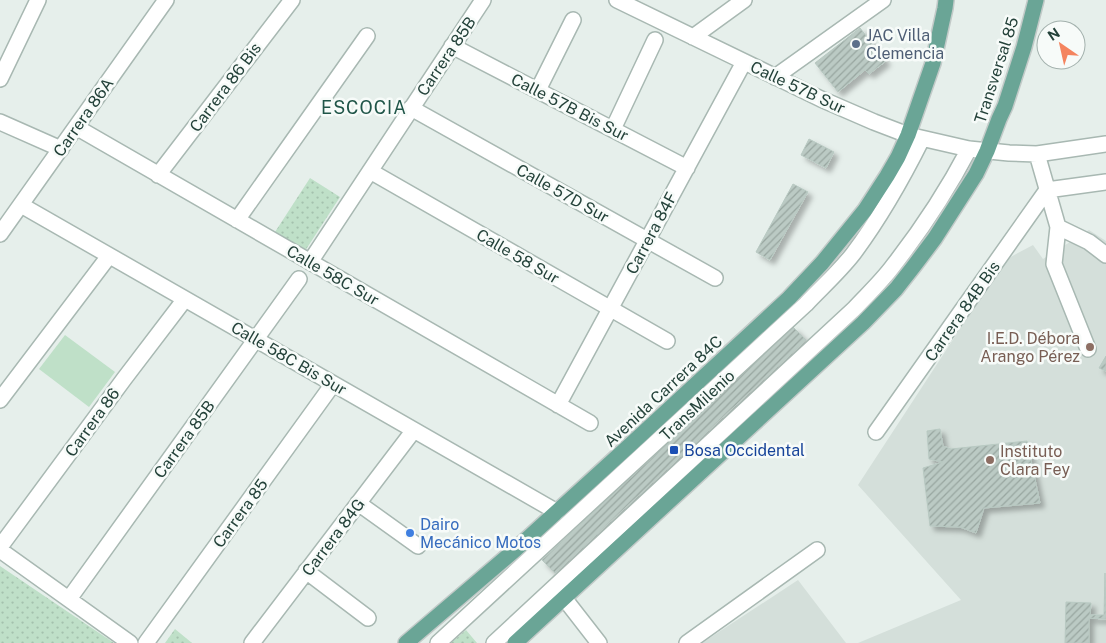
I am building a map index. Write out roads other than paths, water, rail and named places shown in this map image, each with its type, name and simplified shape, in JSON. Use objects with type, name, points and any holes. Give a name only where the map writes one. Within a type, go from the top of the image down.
[{"type":"main road","points":[[915,137],[946,8],[946,0]]},
{"type":"main road","name":"Transversal 85","points":[[987,151],[1005,106],[1024,47],[1036,0]]},
{"type":"main road","name":"Avenida Carrera 84C","points":[[406,643],[510,554],[752,333],[807,279],[865,210],[890,170],[915,137]]},
{"type":"main road","points":[[515,643],[881,305],[935,238],[972,180],[987,151]]},
{"type":"street","points":[[0,80],[38,0]]},
{"type":"street","name":"Carrera 86A","points":[[1,230],[21,205],[166,0]]},
{"type":"street","name":"Carrera 86 Bis","points":[[158,175],[292,0]]},
{"type":"street","name":"Carrera 85B","points":[[310,262],[483,0]]},
{"type":"street","name":"Calle 57B Sur","points":[[617,0],[829,103],[915,137],[970,149],[1037,154],[1106,144]]},
{"type":"street","points":[[693,37],[744,0]]},
{"type":"street","points":[[775,77],[883,0]]},
{"type":"street","points":[[538,90],[573,20]]},
{"type":"street","points":[[237,220],[367,36]]},
{"type":"street","points":[[613,129],[655,40]]},
{"type":"street","name":"Calle 57B Bis Sur","points":[[452,46],[687,168]]},
{"type":"street","name":"Carrera 84F","points":[[558,405],[744,62]]},
{"type":"street","name":"Calle 57D Sur","points":[[411,108],[715,278]]},
{"type":"street","points":[[0,122],[60,149]]},
{"type":"street","name":"Calle 58C Sur","points":[[76,127],[590,423]]},
{"type":"street","name":"TransMilenio","points":[[438,643],[812,298],[852,256],[878,218],[909,164],[915,137]]},
{"type":"street","points":[[494,643],[854,309],[892,267],[922,227],[970,149]]},
{"type":"street","points":[[1037,154],[1058,227],[1054,264],[1088,349]]},
{"type":"street","name":"Calle 58 Sur","points":[[370,171],[667,340]]},
{"type":"street","points":[[1047,190],[1106,182]]},
{"type":"street","name":"Carrera 84B Bis","points":[[876,432],[1047,190]]},
{"type":"street","name":"Calle 58C Bis Sur","points":[[21,205],[556,512]]},
{"type":"street","points":[[1058,227],[1089,242],[1106,255]]},
{"type":"street","points":[[0,400],[110,256]]},
{"type":"street","name":"Carrera 85B","points":[[69,599],[299,279]]},
{"type":"street","name":"Carrera 86","points":[[0,549],[185,299]]},
{"type":"street","name":"Carrera 85","points":[[146,643],[333,384]]},
{"type":"street","name":"Carrera 84G","points":[[252,643],[414,430]]},
{"type":"street","points":[[358,503],[418,546]]},
{"type":"street","points":[[0,549],[130,643]]},
{"type":"street","points":[[687,643],[817,550]]},
{"type":"street","points":[[306,571],[368,618]]},
{"type":"street","points":[[564,598],[599,643]]},
{"type":"place","name":"JAC Villa Clemencia","points":[[856,44]]},
{"type":"place","name":"I.E.D. Débora Arango Pérez","points":[[1090,347]]},
{"type":"place","name":"Bosa Occidental","points":[[674,450]]},
{"type":"place","name":"Instituto Clara Fey","points":[[990,460]]},
{"type":"place","name":"Dairo Mecánico Motos","points":[[410,533]]},
{"type":"district","name":"ESCOCIA","points":[[364,108]]}]
